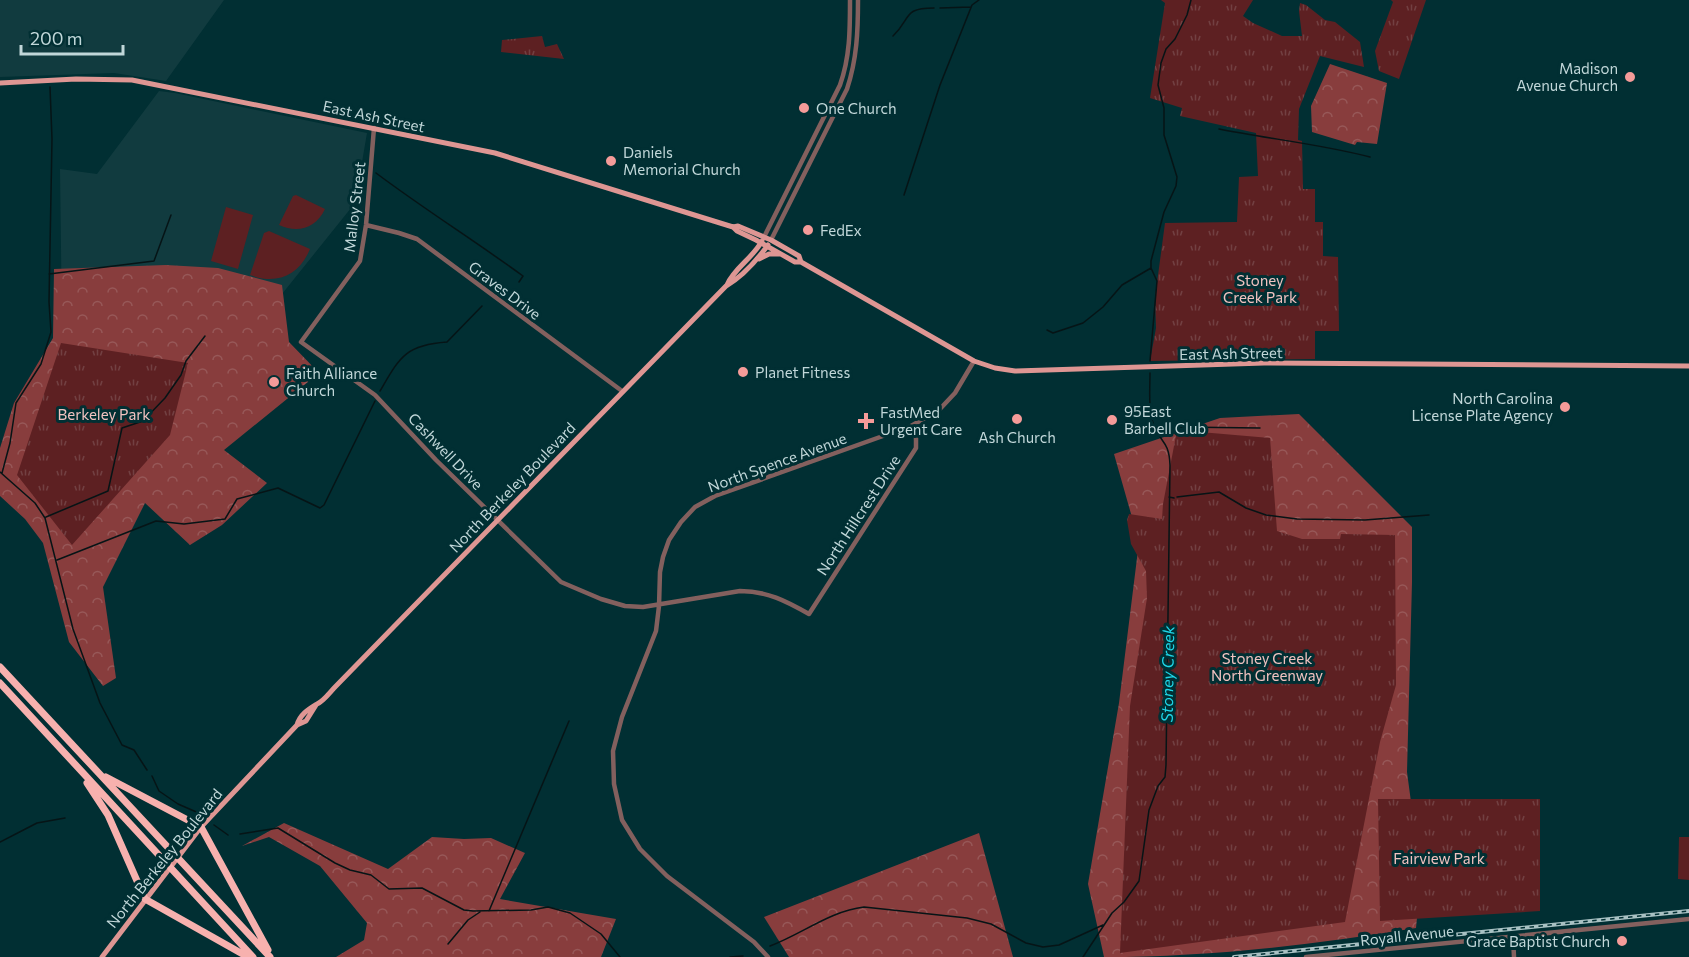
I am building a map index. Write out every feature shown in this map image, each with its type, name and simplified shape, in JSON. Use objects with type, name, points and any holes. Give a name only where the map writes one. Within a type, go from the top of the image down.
[{"type":"highway","points":[[0,667],[271,957]]},
{"type":"highway","points":[[0,683],[253,957]]},
{"type":"highway","points":[[67,757],[108,815],[145,899],[248,957]]},
{"type":"highway","points":[[100,774],[201,827],[271,957]]},
{"type":"main road","name":"East Ash Street","points":[[0,83],[76,79],[132,80],[505,156],[771,240],[799,256],[801,262]]},
{"type":"main road","name":"East Ash Street","points":[[763,239],[768,246],[795,262],[801,262],[974,361],[995,368],[1016,371],[1264,363],[1689,366]]},
{"type":"main road","name":"North Berkeley Boulevard","points":[[726,286],[729,278],[756,251],[763,239]]},
{"type":"main road","name":"North Berkeley Boulevard","points":[[102,957],[201,827],[297,725],[298,720],[311,706],[316,705],[726,286],[734,282],[755,261],[771,240]]},
{"type":"main road","points":[[755,261],[769,254],[782,254]]},
{"type":"street","points":[[763,239],[846,70],[850,47],[850,0]]},
{"type":"street","points":[[771,240],[847,89],[858,43],[858,0]]},
{"type":"street","name":"Malloy Street","points":[[301,342],[360,261],[366,225],[374,128]]},
{"type":"street","name":"Graves Drive","points":[[366,225],[417,239],[622,391]]},
{"type":"street","name":"Cashwell Drive","points":[[301,342],[375,395],[436,460],[561,582],[621,605],[643,608],[740,591],[754,591],[785,600],[809,614]]},
{"type":"street","name":"North Spence Avenue","points":[[768,957],[754,942],[667,876],[640,849],[622,820],[614,784],[614,751],[622,717],[657,631],[660,572],[669,540],[695,507],[715,496],[911,426],[939,410],[955,393],[974,361]]},
{"type":"street","name":"North Hillcrest Drive","points":[[809,614],[916,448],[916,438],[911,426]]},
{"type":"street","name":"Royall Avenue","points":[[1306,957],[1689,919]]},
{"type":"street","points":[[1513,936],[1515,957]]},
{"type":"shaded area","points":[[0,0],[224,0],[166,81],[114,73],[0,77]]},
{"type":"shaded area","points":[[159,91],[367,133],[355,203],[270,309],[62,328],[60,169],[97,174]]},
{"type":"green space","name":"Stoney Creek Park","points":[[1161,0],[1253,0],[1243,16],[1282,36],[1302,36],[1300,3],[1325,20],[1335,22],[1360,42],[1364,67],[1320,56],[1299,109],[1298,140],[1302,141],[1303,189],[1315,189],[1315,222],[1323,222],[1323,256],[1338,257],[1339,331],[1315,331],[1315,359],[1150,361],[1156,328],[1155,298],[1165,223],[1237,222],[1239,177],[1258,176],[1256,133],[1180,116],[1182,108],[1150,98],[1165,3]]},
{"type":"green space","points":[[1391,0],[1426,0],[1399,79],[1379,71],[1375,51],[1393,2]]},
{"type":"green space","points":[[542,36],[545,47],[557,44],[564,59],[501,52],[502,40]]},
{"type":"green space","points":[[1330,64],[1387,83],[1377,144],[1357,142],[1355,145],[1312,132],[1311,106]]},
{"type":"green space","points":[[296,195],[325,209],[317,221],[306,228],[293,229],[279,225],[293,196]]},
{"type":"green space","points":[[226,207],[253,215],[238,269],[211,261]]},
{"type":"green space","points":[[269,231],[310,249],[300,266],[286,276],[269,279],[250,275],[264,233]]},
{"type":"green space","points":[[166,265],[218,268],[282,285],[289,342],[319,373],[224,450],[267,483],[222,525],[190,545],[145,503],[103,587],[116,678],[103,686],[69,642],[43,543],[25,519],[0,496],[0,448],[14,403],[53,338],[54,269]]},
{"type":"green space","name":"Berkeley Park","points":[[61,343],[188,363],[170,435],[72,545],[17,475]]},
{"type":"green space","name":"Stoney Creek North Greenway","points":[[1299,414],[1412,527],[1407,772],[1421,877],[1416,928],[1260,949],[1182,955],[1104,957],[1088,884],[1119,703],[1139,542],[1114,454],[1220,418]]},
{"type":"green space","name":"Stoney Creek North Greenway","points":[[1177,430],[1270,438],[1277,531],[1302,539],[1340,539],[1341,534],[1395,535],[1396,685],[1380,742],[1345,922],[1120,953],[1130,706],[1147,598],[1146,571],[1131,544],[1127,520],[1129,514],[1162,519]]},
{"type":"green space","name":"Fairview Park","points":[[1378,799],[1540,799],[1540,911],[1380,921]]},
{"type":"green space","points":[[284,823],[388,869],[432,837],[491,838],[525,853],[500,899],[616,919],[601,957],[336,957],[364,940],[367,923],[320,866],[269,837],[242,846]]},
{"type":"green space","points":[[979,833],[1013,957],[789,957],[764,917]]},
{"type":"green space","points":[[1679,837],[1689,837],[1689,880],[1678,879]]},
{"type":"waterway","points":[[904,195],[940,85],[972,5],[979,0]]},
{"type":"waterway","name":"Stoney Creek","points":[[1150,361],[1157,281],[1151,268],[1151,261],[1164,212],[1176,186],[1177,177],[1164,135],[1164,108],[1158,85],[1161,63],[1166,49],[1175,39],[1187,15],[1191,0]]},
{"type":"waterway","points":[[940,8],[971,7]]},
{"type":"waterway","points":[[893,36],[912,12],[934,8]]},
{"type":"waterway","points":[[2,473],[10,443],[16,403],[41,364],[51,332],[49,302],[52,139],[50,87]]},
{"type":"waterway","points":[[1219,129],[1370,157]]},
{"type":"waterway","points":[[376,173],[523,276],[519,282]]},
{"type":"waterway","points":[[49,274],[154,261],[171,215]]},
{"type":"waterway","points":[[1047,330],[1053,333],[1083,323],[1103,307],[1122,285],[1151,268]]},
{"type":"waterway","points":[[380,391],[393,369],[405,355],[422,346],[447,342],[482,306]]},
{"type":"waterway","points":[[46,517],[108,491],[122,428],[143,421],[165,398],[181,375],[186,361],[205,336]]},
{"type":"waterway","name":"Stoney Creek","points":[[1083,957],[1112,913],[1124,902],[1139,881],[1149,810],[1158,786],[1165,777],[1170,465],[1166,447],[1152,420],[1150,373]]},
{"type":"waterway","points":[[57,560],[156,521],[184,524],[225,519],[237,499],[278,488],[320,508],[324,505],[375,401]]},
{"type":"waterway","points":[[1157,432],[1179,427],[1260,428]]},
{"type":"waterway","points":[[0,472],[35,503],[45,518],[73,629],[100,703],[122,745],[134,750],[147,770]]},
{"type":"waterway","points":[[1177,497],[1219,492],[1246,508],[1266,515],[1297,519],[1365,520],[1429,515]]},
{"type":"waterway","name":"Stoney Creek","points":[[1169,497],[1174,498]]},
{"type":"waterway","points":[[489,911],[569,721]]},
{"type":"waterway","points":[[152,776],[159,791],[178,804],[201,814]]},
{"type":"waterway","points":[[0,842],[37,823],[65,818]]},
{"type":"waterway","points":[[214,825],[228,835]]},
{"type":"waterway","points":[[240,834],[278,828],[335,863],[350,870],[371,875],[389,889],[422,888],[464,910],[531,910],[548,907],[570,913],[601,934],[620,957]]},
{"type":"waterway","points":[[770,946],[839,913],[864,907],[967,918],[991,924],[1026,943],[1043,947],[1059,945],[1103,925]]},
{"type":"waterway","points":[[448,944],[468,920],[480,912]]},
{"type":"waterway","points":[[730,957],[743,956]]},
{"type":"railway","points":[[1234,957],[1689,911]]},
{"type":"place","name":"Madison Avenue Church","points":[[1630,77]]},
{"type":"place","name":"One Church","points":[[804,108]]},
{"type":"place","name":"Daniels Memorial Church","points":[[611,161]]},
{"type":"place","name":"FedEx","points":[[808,230]]},
{"type":"place","name":"Planet Fitness","points":[[743,372]]},
{"type":"place","name":"Faith Alliance Church","points":[[274,382]]},
{"type":"place","name":"North Carolina License Plate Agency","points":[[1565,407]]},
{"type":"place","name":"Ash Church","points":[[1017,419]]},
{"type":"place","name":"95East Barbell Club","points":[[1112,420]]},
{"type":"place","name":"FastMed Urgent Care","points":[[866,421]]},
{"type":"place","name":"Grace Baptist Church","points":[[1622,941]]}]
